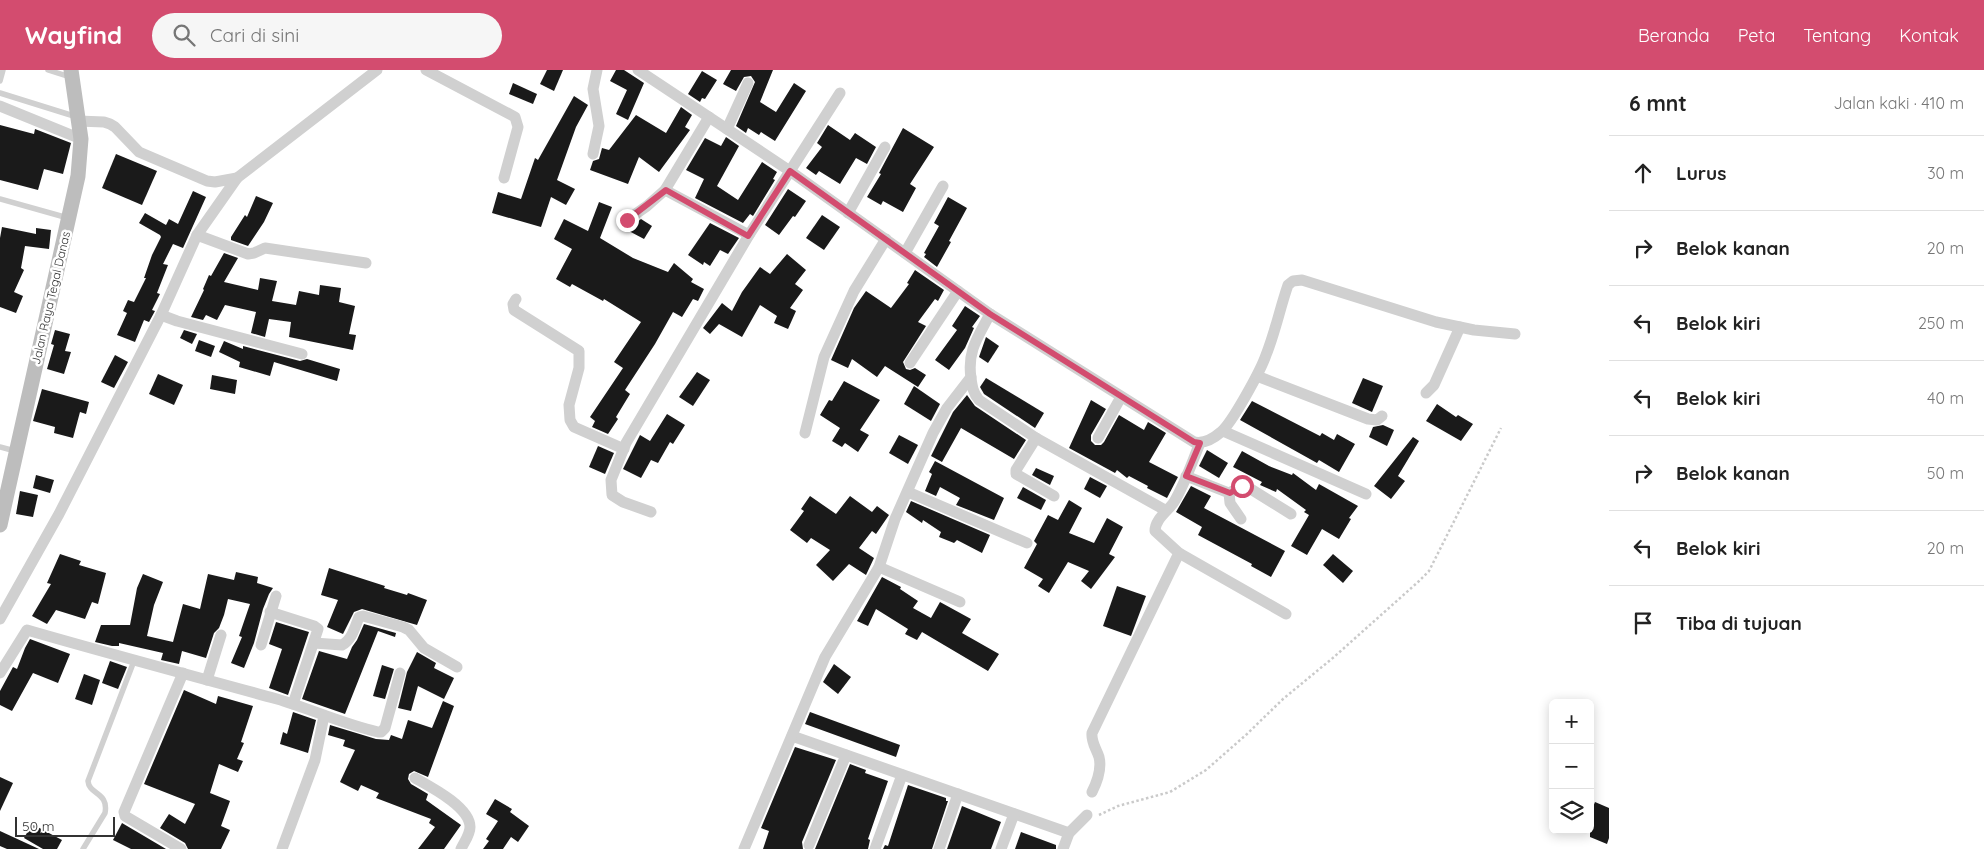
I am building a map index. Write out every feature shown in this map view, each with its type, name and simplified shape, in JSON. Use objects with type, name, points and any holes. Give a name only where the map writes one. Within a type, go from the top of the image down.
[{"type":"street","points":[[0,619],[168,318],[202,237],[237,178],[377,70]]},
{"type":"street","points":[[426,70],[515,116],[518,127],[504,178]]},
{"type":"street","points":[[593,154],[599,126],[593,89],[597,70]]},
{"type":"street","points":[[638,70],[790,171],[990,314],[1194,442],[1207,441],[1223,431],[1257,376],[1266,355],[1288,285],[1297,280],[1412,316],[1460,327],[1516,334]]},
{"type":"street","name":"Jalan Raya Tegal Danas","points":[[0,525],[78,176],[81,138],[72,74]]},
{"type":"street","points":[[727,129],[748,83]]},
{"type":"street","points":[[651,512],[623,502],[612,495],[611,480],[624,449],[748,236],[840,94]]},
{"type":"street","points":[[0,106],[81,138]]},
{"type":"street","points":[[627,220],[666,190],[709,116]]},
{"type":"street","points":[[78,119],[110,124],[142,154],[207,181],[215,182],[237,178]]},
{"type":"street","points":[[848,213],[885,147]]},
{"type":"street","points":[[905,253],[943,186]]},
{"type":"street","points":[[666,190],[748,236]]},
{"type":"street","points":[[202,237],[248,254],[265,248],[366,263]]},
{"type":"street","points":[[805,433],[824,357],[854,290],[886,239]]},
{"type":"street","points":[[910,363],[958,291]]},
{"type":"street","points":[[516,299],[513,304],[514,310],[579,351],[579,368],[568,414],[574,427],[624,449]]},
{"type":"street","points":[[990,314],[970,355],[971,377],[975,395],[979,400],[1036,438],[1165,510]]},
{"type":"street","points":[[168,318],[302,354]]},
{"type":"street","points":[[1426,393],[1434,385],[1460,327]]},
{"type":"street","points":[[1257,376],[1368,419],[1377,420],[1382,416]]},
{"type":"street","points":[[744,849],[825,657],[879,567],[895,519],[933,434],[947,408],[971,377]]},
{"type":"street","points":[[1098,438],[1121,397]]},
{"type":"street","points":[[1223,431],[1366,494]]},
{"type":"street","points":[[1036,438],[1016,470],[1016,474],[1054,496]]},
{"type":"street","points":[[1200,443],[1175,500],[1165,510],[1155,526],[1155,531],[1179,553],[1286,614]]},
{"type":"street","points":[[1186,476],[1230,493]]},
{"type":"street","points":[[1230,493],[1246,486],[1292,514]]},
{"type":"street","points":[[908,492],[1027,543]]},
{"type":"street","points":[[1230,493],[1230,503],[1241,519]]},
{"type":"street","points":[[1092,792],[1100,764],[1099,757],[1091,740],[1092,733],[1179,553]]},
{"type":"street","points":[[879,567],[960,602]]},
{"type":"street","points":[[261,645],[276,596]]},
{"type":"street","points":[[270,612],[316,626],[318,630],[293,704]]},
{"type":"street","points":[[314,643],[342,645],[346,643],[350,639],[359,617],[363,616],[409,630],[424,648],[457,667]]},
{"type":"street","points":[[0,673],[27,630],[293,704],[324,716],[382,732],[385,728],[400,673]]},
{"type":"street","points":[[206,680],[220,634]]},
{"type":"street","points":[[181,849],[147,830],[126,816],[124,812],[183,673]]},
{"type":"street","points":[[282,849],[315,760],[324,716]]},
{"type":"street","points":[[792,736],[1069,833]]},
{"type":"street","points":[[809,845],[846,755]]},
{"type":"street","points":[[875,849],[902,774]]},
{"type":"street","points":[[415,778],[450,799],[467,818],[470,829],[461,849]]},
{"type":"street","points":[[939,849],[958,794]]},
{"type":"street","points":[[1001,849],[1014,814]]},
{"type":"street","points":[[1063,849],[1069,833],[1086,815]]},
{"type":"lane","points":[[0,80],[3,70]]},
{"type":"lane","points":[[48,70],[72,74]]},
{"type":"lane","points":[[0,93],[78,119]]},
{"type":"lane","points":[[0,200],[69,218]]},
{"type":"lane","points":[[0,447],[16,451]]},
{"type":"lane","points":[[83,849],[105,813],[106,808],[103,797],[90,787],[88,781],[134,661]]},
{"type":"path","points":[[1086,815],[1096,816],[1118,806],[1170,792],[1206,770],[1248,734],[1283,699],[1334,657],[1418,582],[1429,571],[1501,428]]},
{"type":"building","points":[[547,70],[563,70],[554,91],[540,84]]},
{"type":"building","points":[[616,70],[624,70],[644,83],[628,120],[616,114],[627,90],[610,81]]},
{"type":"building","points":[[731,70],[773,70],[760,102],[776,112],[794,83],[806,91],[775,141],[761,132],[759,135],[748,128],[746,133],[736,126],[755,82],[751,76],[744,77],[736,91],[723,84]]},
{"type":"building","points":[[702,71],[717,80],[705,99],[702,98],[700,102],[688,94]]},
{"type":"building","points":[[513,83],[537,94],[533,104],[509,94]]},
{"type":"building","points":[[574,96],[588,105],[576,127],[557,180],[575,189],[566,205],[551,197],[541,227],[492,213],[498,192],[521,199],[535,158],[538,160]]},
{"type":"building","points":[[681,107],[692,115],[685,127],[690,130],[659,172],[639,157],[628,184],[590,170],[593,161],[599,159],[602,148],[609,150],[636,115],[666,133]]},
{"type":"building","points":[[0,125],[34,134],[35,129],[71,143],[63,174],[44,169],[38,190],[0,180]]},
{"type":"building","points":[[828,125],[850,140],[855,133],[876,147],[867,164],[856,158],[840,184],[819,171],[816,175],[806,168],[822,147],[817,143]]},
{"type":"building","points":[[903,128],[934,147],[910,184],[916,188],[903,212],[883,201],[881,205],[867,197],[881,174],[879,173]]},
{"type":"building","points":[[726,137],[739,146],[717,186],[738,200],[762,162],[777,172],[773,179],[775,180],[753,216],[750,214],[743,223],[695,198],[704,179],[686,170],[705,138],[721,146]]},
{"type":"building","points":[[116,154],[157,171],[142,205],[102,188]]},
{"type":"building","points":[[788,189],[806,201],[779,235],[765,225]]},
{"type":"building","points":[[193,191],[206,197],[183,248],[173,244],[163,264],[168,265],[157,293],[160,294],[152,310],[155,311],[149,322],[144,320],[135,342],[117,335],[127,313],[123,311],[128,300],[134,302],[146,278],[144,278],[152,255],[161,237],[139,223],[145,213],[166,225],[169,219],[178,224]]},
{"type":"building","points":[[256,196],[273,203],[264,222],[248,246],[231,240],[231,237],[245,215],[247,217]]},
{"type":"building","points":[[948,197],[967,208],[937,267],[924,257],[926,254],[924,253],[939,226],[934,223]]},
{"type":"building","points":[[599,202],[612,207],[600,238],[633,258],[668,272],[674,263],[693,279],[691,282],[704,289],[698,301],[693,299],[682,317],[673,312],[625,390],[630,394],[616,417],[618,419],[608,434],[592,427],[595,421],[590,417],[623,368],[614,362],[641,322],[604,299],[603,301],[572,284],[570,287],[556,279],[572,249],[554,239],[564,219],[588,231]]},
{"type":"building","points":[[822,215],[840,227],[824,250],[806,238]]},
{"type":"building","points":[[641,219],[652,226],[644,239],[627,230]]},
{"type":"building","points":[[710,223],[739,238],[728,254],[720,250],[710,266],[704,262],[703,265],[688,255]]},
{"type":"building","points":[[2,227],[36,234],[36,228],[51,230],[49,249],[25,246],[21,268],[24,270],[14,292],[23,296],[16,313],[0,307],[0,238]]},
{"type":"building","points":[[224,253],[238,258],[224,282],[258,290],[260,278],[277,281],[272,301],[296,305],[299,291],[319,295],[320,285],[341,288],[339,302],[355,306],[349,334],[356,335],[353,350],[289,337],[291,322],[269,319],[265,337],[251,333],[256,312],[225,305],[217,320],[206,315],[203,320],[191,317],[209,275],[211,276]]},
{"type":"building","points":[[787,254],[806,270],[795,284],[803,290],[790,308],[796,311],[788,329],[774,323],[777,316],[760,305],[742,337],[719,324],[710,334],[703,328],[722,303],[732,311],[742,292],[760,267],[770,274]]},
{"type":"building","points":[[915,270],[944,290],[938,301],[935,299],[918,322],[926,326],[903,362],[906,369],[915,368],[926,375],[918,387],[885,366],[877,377],[852,359],[848,368],[831,360],[854,308],[866,291],[891,308],[909,284],[907,283]]},
{"type":"building","points":[[965,306],[980,316],[972,327],[974,328],[965,348],[949,370],[935,360],[957,330],[952,326]]},
{"type":"building","points":[[55,330],[70,334],[65,351],[71,352],[64,374],[47,369],[54,345],[51,344]]},
{"type":"building","points":[[184,330],[197,334],[192,344],[180,338]]},
{"type":"building","points":[[986,337],[999,346],[988,363],[979,357]]},
{"type":"building","points":[[199,340],[215,346],[211,357],[195,351]]},
{"type":"building","points":[[224,341],[243,349],[243,346],[300,361],[307,359],[340,369],[337,381],[274,362],[270,376],[239,367],[240,362],[219,352]]},
{"type":"building","points":[[115,355],[128,362],[114,388],[101,382]]},
{"type":"building","points":[[697,372],[710,380],[693,406],[679,397]]},
{"type":"building","points":[[158,374],[183,385],[174,405],[149,394]]},
{"type":"building","points":[[212,375],[237,380],[235,394],[210,389]]},
{"type":"building","points":[[986,378],[1044,413],[1035,428],[984,394],[980,387]]},
{"type":"building","points":[[1363,378],[1383,386],[1372,412],[1352,403]]},
{"type":"building","points":[[844,381],[880,400],[860,430],[869,435],[858,452],[845,443],[842,447],[832,441],[840,428],[820,415],[829,400],[832,401]]},
{"type":"building","points":[[914,386],[940,404],[931,421],[904,404]]},
{"type":"building","points":[[42,389],[89,402],[86,414],[80,412],[73,438],[54,433],[55,427],[33,421]]},
{"type":"building","points":[[967,395],[975,406],[1026,440],[1014,459],[961,428],[942,462],[931,456],[953,412]]},
{"type":"building","points":[[1091,400],[1106,409],[1091,435],[1091,441],[1095,445],[1101,445],[1104,442],[1119,415],[1144,430],[1148,422],[1166,433],[1149,462],[1178,477],[1167,498],[1129,476],[1127,478],[1117,470],[1115,473],[1069,448]]},
{"type":"building","points":[[1252,401],[1320,436],[1322,433],[1334,440],[1337,434],[1355,444],[1339,472],[1319,460],[1317,463],[1240,420]]},
{"type":"building","points":[[1437,404],[1456,417],[1458,415],[1473,424],[1461,441],[1426,421]]},
{"type":"building","points":[[667,414],[685,425],[673,444],[670,442],[658,463],[651,460],[641,478],[623,469],[640,435],[650,441]]},
{"type":"building","points":[[1383,425],[1394,430],[1387,446],[1369,437],[1373,427]]},
{"type":"building","points":[[899,435],[918,445],[908,464],[889,453]]},
{"type":"building","points":[[1413,437],[1419,441],[1398,476],[1405,481],[1391,499],[1374,486]]},
{"type":"building","points":[[598,446],[614,453],[605,474],[589,467]]},
{"type":"building","points":[[1207,450],[1228,463],[1219,478],[1199,466]]},
{"type":"building","points":[[1242,451],[1269,466],[1292,475],[1293,473],[1316,490],[1319,484],[1358,506],[1349,518],[1351,519],[1339,539],[1322,529],[1307,555],[1291,546],[1309,515],[1304,512],[1306,510],[1277,489],[1276,492],[1260,485],[1262,482],[1233,467]]},
{"type":"building","points":[[935,461],[1004,498],[994,520],[956,505],[960,498],[940,487],[936,496],[925,491],[932,474],[929,472]]},
{"type":"building","points":[[1036,468],[1054,476],[1050,485],[1032,475]]},
{"type":"building","points":[[36,475],[54,480],[50,493],[33,488]]},
{"type":"building","points":[[1090,477],[1107,486],[1100,498],[1084,489]]},
{"type":"building","points":[[1191,486],[1211,496],[1204,508],[1285,551],[1271,577],[1251,566],[1252,564],[1198,535],[1202,527],[1176,512]]},
{"type":"building","points":[[1023,487],[1046,500],[1041,510],[1017,498]]},
{"type":"building","points":[[20,491],[38,495],[33,517],[16,514]]},
{"type":"building","points":[[810,496],[836,514],[850,496],[872,512],[877,506],[889,515],[876,534],[872,531],[859,548],[874,558],[866,575],[849,564],[833,581],[816,565],[830,550],[811,538],[807,543],[790,530],[804,511],[801,509]]},
{"type":"building","points":[[1069,500],[1082,508],[1069,533],[1094,543],[1107,518],[1123,527],[1109,554],[1115,557],[1091,589],[1081,581],[1089,571],[1068,562],[1049,593],[1038,586],[1043,579],[1024,568],[1037,544],[1034,541],[1048,515],[1058,520]]},
{"type":"building","points":[[911,501],[990,535],[982,553],[957,540],[954,543],[939,537],[941,532],[923,520],[922,523],[906,512]]},
{"type":"building","points":[[60,554],[81,561],[79,565],[106,573],[98,604],[92,602],[85,619],[56,610],[47,624],[32,616],[51,584],[47,583]]},
{"type":"building","points":[[1333,554],[1353,571],[1343,583],[1323,565]]},
{"type":"building","points":[[329,568],[385,586],[384,588],[407,595],[408,593],[427,600],[417,625],[362,609],[354,612],[343,634],[327,627],[338,600],[321,595]]},
{"type":"building","points":[[236,572],[258,577],[257,583],[273,588],[263,609],[254,643],[244,668],[231,663],[242,637],[239,636],[250,604],[228,599],[224,615],[219,628],[214,633],[206,658],[182,651],[179,664],[161,660],[163,653],[119,643],[119,646],[112,646],[95,642],[101,625],[130,625],[137,588],[143,574],[163,582],[154,605],[147,636],[173,642],[183,604],[200,609],[208,574],[234,580]]},
{"type":"building","points":[[882,577],[901,587],[900,589],[918,601],[913,608],[931,618],[940,602],[971,619],[962,633],[999,654],[988,671],[922,632],[917,640],[905,634],[908,629],[876,609],[868,626],[857,621]]},
{"type":"building","points":[[1117,586],[1146,596],[1131,636],[1103,626]]},
{"type":"building","points":[[276,622],[309,632],[288,695],[269,688],[282,649],[269,644]]},
{"type":"building","points":[[364,624],[396,633],[395,637],[378,631],[345,714],[302,699],[319,651],[347,659]]},
{"type":"building","points":[[30,639],[70,654],[58,683],[33,673],[12,711],[0,705],[0,691],[13,667],[17,669]]},
{"type":"building","points":[[417,652],[436,663],[434,668],[454,678],[444,699],[418,686],[411,711],[398,708],[407,672]]},
{"type":"building","points":[[110,661],[127,667],[118,689],[102,683]]},
{"type":"building","points":[[834,664],[851,677],[838,694],[823,682]]},
{"type":"building","points":[[382,665],[394,669],[385,699],[373,696]]},
{"type":"building","points":[[84,674],[100,680],[92,705],[75,699]]},
{"type":"building","points":[[184,690],[216,704],[218,696],[253,706],[241,742],[244,743],[237,759],[243,761],[238,772],[219,764],[210,793],[230,801],[221,826],[230,830],[221,849],[188,849],[185,843],[160,828],[169,814],[185,824],[195,804],[144,784]]},
{"type":"building","points":[[443,701],[454,706],[428,777],[414,771],[409,774],[408,779],[411,784],[428,794],[426,800],[461,825],[444,849],[418,849],[435,827],[429,823],[431,819],[376,798],[379,793],[361,785],[358,791],[340,782],[355,750],[343,746],[345,740],[328,735],[330,725],[376,739],[389,740],[391,735],[402,739],[408,720],[432,728]]},
{"type":"building","points":[[293,712],[316,720],[308,753],[280,744],[283,732],[287,734]]},
{"type":"building","points":[[810,712],[900,745],[896,757],[805,724]]},
{"type":"building","points":[[795,747],[836,760],[802,842],[803,849],[763,849],[769,831],[761,828]]},
{"type":"building","points":[[850,764],[866,770],[865,773],[888,781],[868,839],[870,840],[868,849],[815,849]]},
{"type":"building","points":[[0,777],[13,783],[0,811]]},
{"type":"building","points":[[908,785],[946,798],[946,801],[948,801],[932,849],[883,849],[885,845],[888,846]]},
{"type":"building","points":[[495,799],[512,809],[510,812],[529,826],[518,842],[511,837],[503,849],[483,849],[489,841],[486,839],[498,821],[486,814]]},
{"type":"building","points":[[1595,802],[1609,808],[1609,838],[1607,844],[1590,837],[1590,834],[1594,834]]},
{"type":"building","points":[[962,806],[1001,822],[991,849],[947,849]]},
{"type":"building","points":[[122,823],[166,849],[131,849],[113,840]]},
{"type":"building","points":[[32,824],[62,840],[57,849],[43,849],[24,838]]},
{"type":"building","points":[[0,831],[39,849],[7,849],[0,846]]},
{"type":"building","points":[[1021,832],[1056,845],[1056,849],[1015,849]]},
{"type":"route","points":[[627,220],[666,190],[748,236],[790,171],[990,314],[1194,442],[1200,443],[1186,476],[1230,493],[1242,486]]}]
